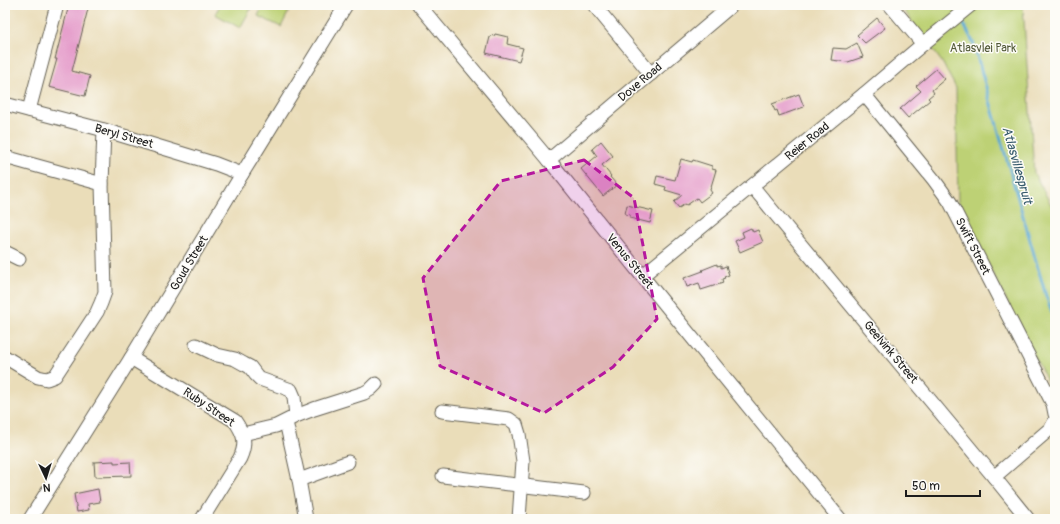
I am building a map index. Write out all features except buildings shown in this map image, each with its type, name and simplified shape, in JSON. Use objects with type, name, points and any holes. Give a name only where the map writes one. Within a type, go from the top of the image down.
[{"type":"street","points":[[29,110],[57,5]]},
{"type":"street","name":"Goud Street","points":[[30,519],[131,358],[346,5]]},
{"type":"street","name":"Venus Street","points":[[419,5],[549,160],[840,519]]},
{"type":"street","points":[[594,5],[651,74]]},
{"type":"street","name":"Dove Road","points":[[549,160],[732,5]]},
{"type":"street","points":[[890,5],[923,44]]},
{"type":"street","name":"Reier Road","points":[[642,276],[971,5]]},
{"type":"street","name":"Swift Street","points":[[864,94],[950,202],[1053,404],[1055,414]]},
{"type":"street","name":"Beryl Street","points":[[5,104],[104,130],[216,164],[242,174]]},
{"type":"street","points":[[5,357],[38,377],[47,379],[55,376],[101,304],[105,292],[102,184],[104,130]]},
{"type":"street","points":[[6,159],[102,184]]},
{"type":"street","name":"Geelvink Street","points":[[752,186],[1028,519]]},
{"type":"street","points":[[5,252],[19,259]]},
{"type":"street","points":[[196,345],[217,355],[244,364],[250,367],[260,379],[291,390],[294,397],[291,419],[306,519]]},
{"type":"street","name":"Ruby Street","points":[[131,358],[235,421],[243,434],[244,443],[240,458],[202,519]]},
{"type":"street","points":[[243,434],[276,426],[314,409],[364,393],[376,384]]},
{"type":"street","points":[[442,411],[508,419],[516,424],[524,460],[519,519]]},
{"type":"street","points":[[994,477],[1051,428],[1055,421]]},
{"type":"street","points":[[299,480],[348,462]]},
{"type":"street","points":[[443,476],[584,493]]},
{"type":"highlighted area","points":[[584,160],[634,198],[657,319],[613,367],[544,413],[440,366],[423,278],[501,181]]},
{"type":"green space","points":[[220,5],[253,5],[240,28],[215,14]]},
{"type":"green space","points":[[263,5],[292,5],[281,27],[258,16]]},
{"type":"green space","name":"Atlasvlei Park","points":[[900,5],[1023,5],[1034,173],[1055,212],[1055,397],[958,204],[956,88],[942,62]]},
{"type":"waterway","points":[[954,5],[958,12]]},
{"type":"waterway","name":"Atlasvillespruit","points":[[960,17],[973,42],[1046,296],[1055,320]]}]
